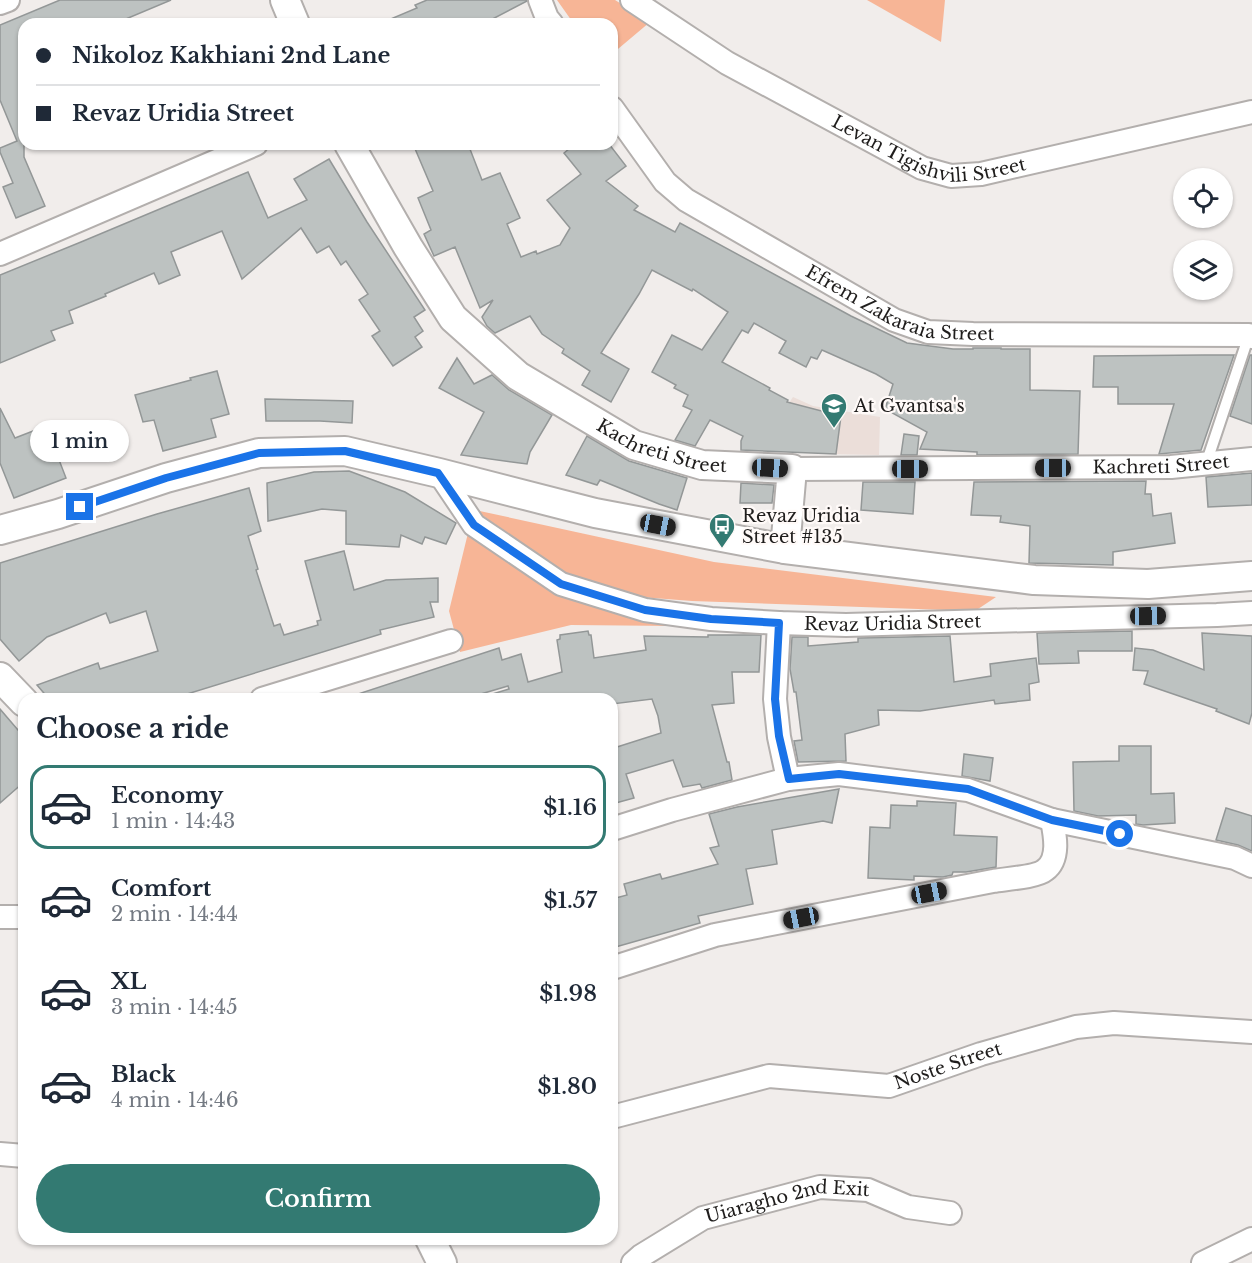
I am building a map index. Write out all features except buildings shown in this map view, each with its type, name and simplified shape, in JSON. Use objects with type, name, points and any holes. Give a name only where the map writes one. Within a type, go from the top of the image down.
[{"type":"street","points":[[0,3],[8,0]]},
{"type":"street","points":[[285,0],[292,18]]},
{"type":"street","name":"Levan Tigishvili Street","points":[[632,0],[727,63],[922,168],[951,176],[981,174],[1252,112]]},
{"type":"street","name":"Efrem Zakaraia Street","points":[[618,116],[665,182],[686,200],[894,320],[928,332],[1251,334]]},
{"type":"street","points":[[0,254],[242,150]]},
{"type":"street","name":"Kachreti Street","points":[[352,150],[408,247],[453,318],[518,376],[634,445],[702,465],[792,469],[1171,467],[1252,459]]},
{"type":"street","points":[[0,530],[58,514],[166,478],[259,453],[345,451],[595,513],[785,549],[1034,580],[1148,584],[1252,576]]},
{"type":"street","points":[[785,549],[792,469]]},
{"type":"street","name":"Revaz Uridia Street","points":[[438,473],[474,525],[561,584],[645,610],[711,619],[846,625],[1252,613]]},
{"type":"street","points":[[779,623],[775,699],[779,736],[789,779]]},
{"type":"street","points":[[282,693],[451,641]]},
{"type":"street","points":[[0,677],[18,696]]},
{"type":"street","points":[[618,827],[672,810],[789,779],[839,774],[968,789],[1052,820],[1235,858],[1252,866]]},
{"type":"street","points":[[618,966],[714,935],[1034,874],[1045,870],[1053,860],[1056,839],[1052,820]]},
{"type":"street","points":[[0,917],[18,917]]},
{"type":"street","name":"Noste Street","points":[[618,1115],[769,1076],[889,1086],[981,1054],[1076,1027],[1114,1023],[1252,1032]]},
{"type":"street","points":[[0,1154],[18,1156]]},
{"type":"street","name":"Uiaragho 2nd Exit","points":[[633,1263],[703,1218],[820,1187],[868,1190],[908,1206],[950,1213]]},
{"type":"street","points":[[1203,1263],[1252,1239]]},
{"type":"street","points":[[433,1245],[442,1263]]},
{"type":"lane","points":[[1206,464],[1251,334]]},
{"type":"shaded area","points":[[557,0],[615,0],[650,22],[618,49],[618,18],[570,18]]},
{"type":"shaded area","points":[[867,0],[945,0],[941,42]]},
{"type":"shaded area","name":"At Gvantsa's","points":[[793,397],[813,406],[880,417],[879,455],[830,454],[789,403]]},
{"type":"shaded area","points":[[475,510],[714,562],[996,597],[975,611],[692,601],[640,597],[565,574]]},
{"type":"shaded area","points":[[468,533],[553,592],[675,626],[571,625],[460,652],[449,611]]},
{"type":"place","name":"At Gvantsa's","points":[[834,429]]},
{"type":"place","name":"Revaz Uridia Street #135","points":[[722,549]]},
{"type":"route","points":[[80,507],[166,478],[259,453],[345,451],[438,473],[474,525],[561,584],[645,610],[711,619],[779,623],[775,699],[779,736],[789,779],[839,774],[968,789],[1052,820],[1120,834]]}]
